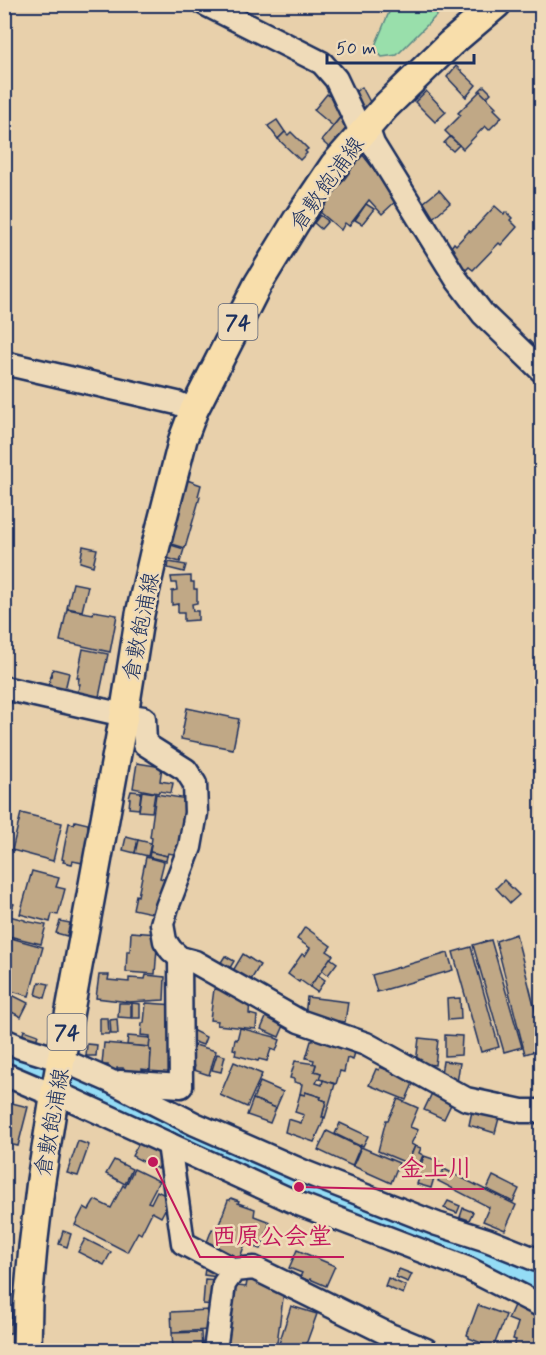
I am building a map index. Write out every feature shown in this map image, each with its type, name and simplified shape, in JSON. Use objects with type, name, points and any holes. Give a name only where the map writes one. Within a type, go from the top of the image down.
[{"type":"main road","name":"倉敷飽浦線","points":[[27,1350],[28,1303],[50,1091],[62,1060],[140,614],[183,439],[194,410],[258,284],[334,165],[386,106],[450,44],[497,4]]},
{"type":"street","points":[[205,4],[322,63],[336,79],[365,131],[457,280],[483,314],[542,371]]},
{"type":"street","points":[[4,363],[177,403],[194,410]]},
{"type":"street","points":[[4,688],[144,718],[145,744],[186,770],[195,784],[196,813],[190,847],[162,924],[165,941],[180,958],[195,962],[299,1021],[366,1044],[466,1099],[522,1110],[542,1111]]},
{"type":"street","points":[[110,1081],[181,1086],[180,958]]},
{"type":"street","points":[[4,1040],[62,1060],[110,1081],[195,1124],[307,1173],[542,1262]]},
{"type":"street","points":[[4,1074],[50,1091],[299,1204],[469,1269],[542,1306]]},
{"type":"street","points":[[4,1088],[32,1094],[50,1091]]},
{"type":"street","points":[[169,1144],[183,1243],[234,1270],[254,1268],[392,1336],[426,1350]]},
{"type":"street","points":[[215,1350],[224,1284],[234,1270]]},
{"type":"green space","points":[[392,4],[447,5],[397,55],[382,57],[374,48]]},
{"type":"building","points":[[456,66],[476,85],[466,97],[447,77]]},
{"type":"building","points":[[484,86],[491,93],[486,98],[479,91]]},
{"type":"building","points":[[362,87],[371,104],[364,109],[355,92]]},
{"type":"building","points":[[426,91],[446,112],[435,122],[415,102]]},
{"type":"building","points":[[480,91],[496,107],[494,109],[502,117],[489,130],[485,126],[463,149],[445,131],[461,115],[458,113]]},
{"type":"building","points":[[327,94],[346,110],[333,126],[314,110]]},
{"type":"building","points":[[343,114],[351,126],[332,150],[322,140]]},
{"type":"building","points":[[277,120],[285,132],[278,139],[268,126]]},
{"type":"building","points":[[285,132],[288,135],[291,132],[308,149],[300,160],[278,139]]},
{"type":"building","points":[[450,137],[459,145],[453,151],[444,143]]},
{"type":"building","points":[[362,154],[391,191],[389,192],[396,201],[382,214],[369,200],[349,226],[345,223],[341,230],[320,212],[351,170],[348,166]]},
{"type":"building","points":[[439,190],[450,203],[428,222],[418,207]]},
{"type":"building","points":[[366,204],[374,209],[362,224],[355,220]]},
{"type":"building","points":[[495,206],[504,214],[506,212],[517,227],[473,270],[469,267],[464,272],[448,258],[455,250],[451,247],[454,243],[456,245],[469,231],[471,232]]},
{"type":"building","points":[[320,215],[328,221],[321,229],[314,223]]},
{"type":"building","points":[[187,480],[201,485],[198,496],[200,497],[185,548],[169,543]]},
{"type":"building","points":[[171,545],[184,549],[180,562],[167,558]]},
{"type":"building","points":[[83,546],[97,549],[93,566],[80,562]]},
{"type":"building","points":[[169,562],[186,565],[184,572],[168,568]]},
{"type":"building","points":[[191,576],[194,589],[197,589],[197,603],[192,604],[193,611],[198,611],[198,620],[184,621],[184,613],[178,613],[178,604],[172,605],[172,591],[177,590],[176,583],[172,583],[171,577]]},
{"type":"building","points":[[73,583],[88,586],[82,611],[67,608]]},
{"type":"building","points":[[67,609],[93,614],[94,611],[117,615],[110,652],[60,641]]},
{"type":"building","points":[[83,649],[108,654],[99,697],[96,698],[77,694],[80,684],[77,678]]},
{"type":"building","points":[[53,669],[69,673],[64,694],[47,690]]},
{"type":"building","points":[[187,708],[239,719],[233,749],[181,739]]},
{"type":"building","points":[[137,763],[162,767],[160,781],[173,783],[171,793],[133,788]]},
{"type":"building","points":[[131,791],[141,792],[139,809],[129,808]]},
{"type":"building","points":[[142,791],[155,793],[152,812],[139,811]]},
{"type":"building","points":[[156,794],[188,799],[179,855],[168,853],[167,856],[150,852]]},
{"type":"building","points":[[21,813],[62,823],[53,861],[12,850]]},
{"type":"building","points":[[75,821],[91,827],[83,863],[73,861],[72,864],[63,862],[62,859],[69,823],[74,824]]},
{"type":"building","points":[[126,837],[138,840],[135,853],[123,850]]},
{"type":"building","points":[[138,840],[151,843],[148,856],[135,853]]},
{"type":"building","points":[[150,852],[167,856],[166,861],[149,857]]},
{"type":"building","points":[[146,857],[164,862],[160,878],[170,881],[156,914],[133,909]]},
{"type":"building","points":[[32,871],[59,878],[56,887],[65,889],[58,915],[52,914],[50,922],[20,914]]},
{"type":"building","points":[[504,880],[519,895],[510,903],[496,888]]},
{"type":"building","points":[[4,901],[14,904],[10,914],[4,911]]},
{"type":"building","points":[[9,916],[46,925],[41,944],[5,935]]},
{"type":"building","points":[[60,921],[70,923],[67,936],[56,933]]},
{"type":"building","points":[[305,927],[331,946],[327,951],[333,955],[310,987],[288,974],[302,954],[305,956],[310,948],[297,939]]},
{"type":"building","points":[[131,932],[158,934],[155,974],[126,972]]},
{"type":"building","points":[[516,934],[542,1037],[542,1049],[525,1054],[496,941]]},
{"type":"building","points":[[11,938],[43,947],[29,996],[4,989],[4,959]]},
{"type":"building","points":[[491,940],[522,1047],[504,1052],[473,945]]},
{"type":"building","points":[[471,947],[499,1047],[481,1052],[453,952]]},
{"type":"building","points":[[448,953],[453,970],[377,992],[372,975]]},
{"type":"building","points":[[243,954],[260,965],[248,985],[231,974]]},
{"type":"building","points":[[225,956],[234,961],[227,973],[218,967]]},
{"type":"building","points":[[330,958],[337,963],[328,975],[322,970]]},
{"type":"building","points":[[99,975],[109,975],[108,980],[129,982],[129,978],[145,979],[146,975],[165,977],[164,1000],[129,1002],[96,998]]},
{"type":"building","points":[[318,975],[325,980],[317,992],[310,987]]},
{"type":"building","points":[[39,982],[49,984],[45,998],[36,995]]},
{"type":"building","points":[[214,989],[242,993],[250,1000],[249,1014],[257,1016],[256,1029],[217,1025],[218,1021],[210,1020]]},
{"type":"building","points":[[4,991],[28,1003],[21,1017],[4,1011]]},
{"type":"building","points":[[307,997],[348,1002],[345,1022],[305,1017]]},
{"type":"building","points":[[460,998],[461,1019],[448,1020],[447,999]]},
{"type":"building","points":[[119,1003],[131,1003],[131,1018],[118,1017]]},
{"type":"building","points":[[132,1003],[140,1004],[140,1018],[132,1018]]},
{"type":"building","points":[[146,1003],[176,1005],[170,1077],[149,1076],[150,1036],[141,1035]]},
{"type":"building","points":[[268,1013],[286,1021],[279,1037],[261,1029]]},
{"type":"building","points":[[100,1018],[108,1018],[109,1034],[100,1034]]},
{"type":"building","points":[[117,1019],[118,1034],[111,1034],[110,1020]]},
{"type":"building","points":[[240,1028],[280,1040],[276,1051],[271,1049],[267,1061],[235,1055],[236,1050],[233,1049]]},
{"type":"building","points":[[190,1029],[206,1037],[203,1045],[189,1040]]},
{"type":"building","points":[[24,1030],[38,1035],[34,1046],[21,1041]]},
{"type":"building","points":[[445,1035],[462,1036],[461,1055],[445,1056]]},
{"type":"building","points":[[128,1036],[150,1038],[149,1047],[127,1045]]},
{"type":"building","points":[[314,1037],[356,1048],[353,1060],[347,1058],[344,1072],[340,1071],[336,1084],[319,1079],[321,1073],[314,1071],[316,1065],[313,1064],[314,1060],[306,1058]]},
{"type":"building","points":[[419,1038],[438,1040],[435,1065],[416,1063]]},
{"type":"building","points":[[104,1043],[149,1047],[151,1050],[150,1070],[123,1071],[123,1068],[117,1068],[117,1074],[107,1074],[108,1065],[102,1065]]},
{"type":"building","points":[[87,1044],[97,1045],[96,1056],[86,1056]]},
{"type":"building","points":[[195,1045],[216,1051],[209,1075],[194,1070],[195,1066],[189,1064]]},
{"type":"building","points":[[217,1054],[225,1056],[221,1072],[212,1070]]},
{"type":"building","points":[[295,1061],[316,1064],[314,1071],[321,1073],[316,1083],[322,1085],[323,1080],[335,1084],[325,1118],[322,1117],[326,1101],[305,1092],[305,1095],[300,1094],[302,1084],[290,1078]]},
{"type":"building","points":[[443,1061],[460,1063],[457,1083],[440,1080]]},
{"type":"building","points":[[234,1062],[262,1074],[247,1107],[220,1095]]},
{"type":"building","points":[[380,1067],[414,1081],[406,1100],[369,1085],[376,1069],[379,1070]]},
{"type":"building","points":[[260,1082],[283,1092],[276,1108],[253,1099]]},
{"type":"building","points":[[433,1091],[453,1100],[444,1119],[424,1110]]},
{"type":"building","points":[[305,1092],[326,1101],[323,1122],[314,1142],[285,1132],[288,1119],[301,1123],[304,1115],[295,1112],[300,1094],[305,1095]]},
{"type":"building","points":[[253,1099],[276,1108],[270,1123],[247,1115]]},
{"type":"building","points":[[398,1099],[418,1108],[410,1127],[418,1130],[411,1144],[415,1146],[407,1163],[378,1151],[386,1120]]},
{"type":"building","points":[[4,1101],[28,1107],[18,1146],[4,1143]]},
{"type":"building","points":[[472,1111],[499,1118],[495,1133],[469,1125]]},
{"type":"building","points":[[340,1123],[368,1136],[363,1146],[335,1134]]},
{"type":"building","points":[[327,1131],[360,1147],[352,1166],[318,1150]]},
{"type":"building","points":[[78,1141],[89,1145],[78,1176],[67,1173]]},
{"type":"building","points":[[139,1143],[164,1156],[158,1169],[132,1156]]},
{"type":"building","points":[[415,1146],[421,1148],[419,1153],[423,1155],[418,1167],[420,1168],[424,1156],[439,1161],[431,1188],[417,1184],[420,1175],[415,1174],[417,1167],[408,1163]]},
{"type":"building","points":[[361,1147],[399,1163],[391,1183],[353,1166]]},
{"type":"building","points":[[114,1160],[132,1169],[125,1184],[106,1174]]},
{"type":"building","points":[[134,1169],[159,1181],[148,1202],[151,1203],[157,1191],[171,1198],[161,1217],[152,1212],[141,1234],[138,1232],[127,1252],[75,1225],[84,1207],[89,1210],[95,1200],[111,1208]]},
{"type":"building","points":[[444,1169],[516,1205],[505,1230],[483,1221],[489,1207],[438,1181]]},
{"type":"building","points":[[493,1176],[519,1189],[513,1202],[487,1189]]},
{"type":"building","points":[[231,1198],[255,1209],[254,1216],[270,1222],[261,1249],[245,1244],[238,1263],[204,1250],[212,1229],[217,1230],[228,1200]]},
{"type":"building","points":[[448,1201],[460,1206],[457,1213],[444,1208]]},
{"type":"building","points":[[463,1208],[473,1212],[469,1220],[460,1217]]},
{"type":"building","points":[[63,1231],[71,1234],[67,1247],[59,1244]]},
{"type":"building","points":[[85,1239],[111,1252],[104,1265],[78,1252]]},
{"type":"building","points":[[297,1250],[335,1266],[326,1286],[300,1277],[302,1273],[289,1268]]},
{"type":"building","points":[[206,1263],[219,1264],[217,1277],[204,1275]]},
{"type":"building","points":[[399,1269],[412,1274],[408,1282],[396,1277]]},
{"type":"building","points":[[4,1275],[11,1275],[11,1333],[4,1333]]},
{"type":"building","points":[[248,1276],[284,1291],[276,1350],[219,1350],[229,1285],[246,1287]]},
{"type":"building","points":[[388,1278],[406,1286],[403,1294],[385,1286]]},
{"type":"building","points":[[205,1279],[217,1280],[215,1305],[203,1304]]},
{"type":"building","points":[[515,1303],[542,1316],[542,1350],[512,1350],[518,1323],[508,1319]]},
{"type":"building","points":[[478,1305],[506,1315],[493,1348],[467,1335]]},
{"type":"building","points":[[291,1306],[317,1314],[304,1350],[277,1350]]},
{"type":"building","points":[[209,1310],[209,1330],[172,1332],[171,1312]]},
{"type":"building","points":[[201,1332],[202,1350],[173,1350],[172,1333]]},
{"type":"waterway","points":[[4,1054],[43,1069]]},
{"type":"waterway","points":[[79,1082],[192,1140],[299,1187],[542,1281]]},
{"type":"place","name":"西原公会堂","points":[[153,1162]]},
{"type":"place","name":"金上川","points":[[299,1187]]}]
